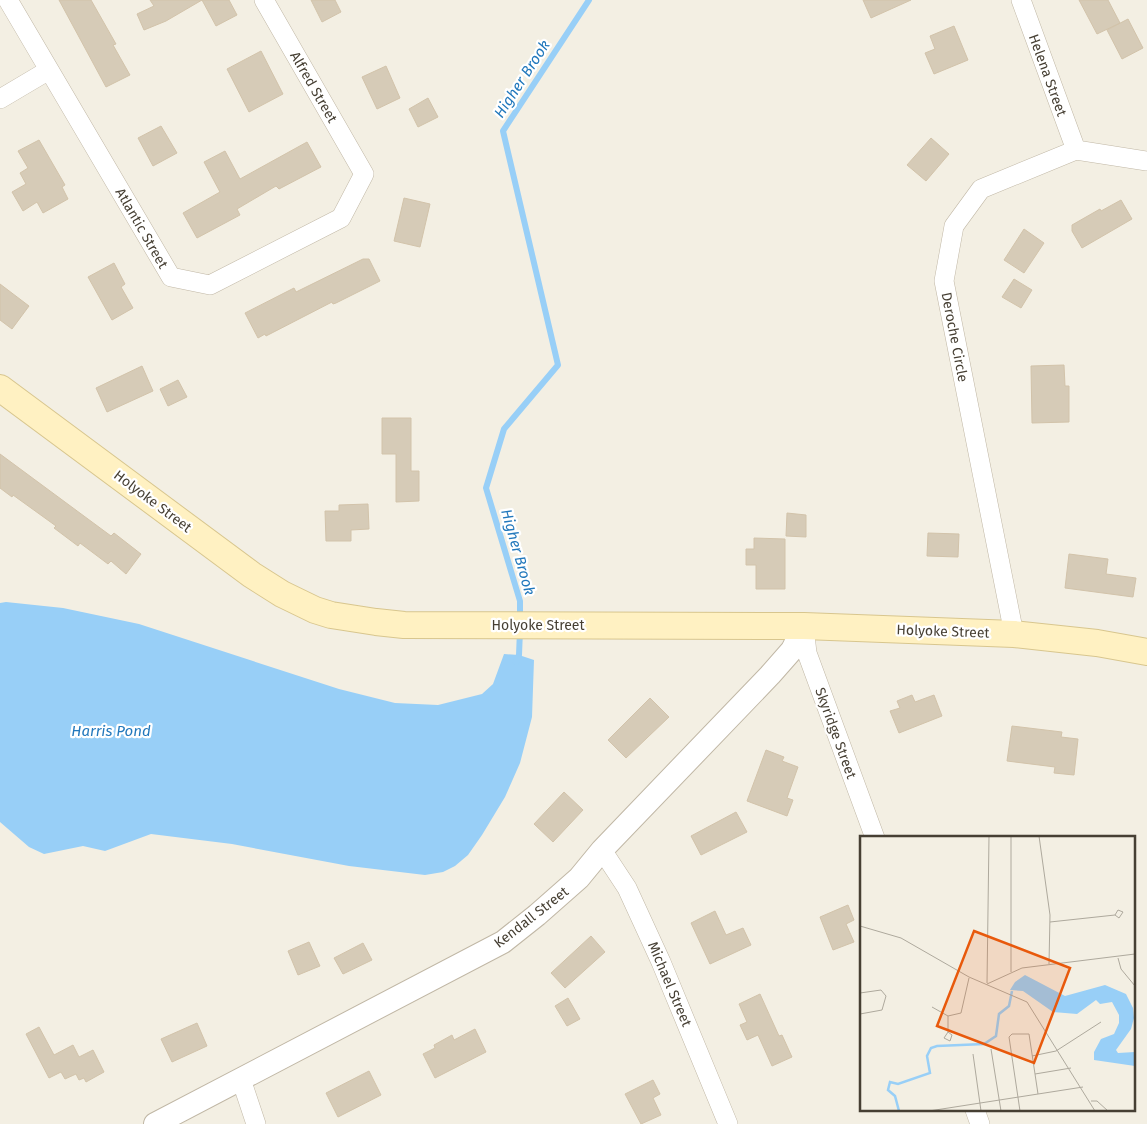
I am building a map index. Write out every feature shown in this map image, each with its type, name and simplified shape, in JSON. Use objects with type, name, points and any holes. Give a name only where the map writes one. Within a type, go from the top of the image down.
[{"type":"main road","name":"Holyoke Street","points":[[0,388],[252,575],[298,603],[331,615],[404,625],[804,626],[1014,634],[1097,643],[1147,652]]},
{"type":"street","name":"Atlantic Street","points":[[8,0],[171,277],[210,285],[342,218],[364,174]]},
{"type":"street","name":"Alfred Street","points":[[264,0],[364,174]]},
{"type":"street","name":"Helena Street","points":[[1021,0],[1076,150]]},
{"type":"street","points":[[0,99],[49,70]]},
{"type":"street","points":[[1076,150],[1147,161]]},
{"type":"street","name":"Deroche Circle","points":[[1014,634],[944,281],[954,226],[981,189],[1076,150]]},
{"type":"street","name":"Skyridge Street","points":[[804,626],[807,653],[874,836]]},
{"type":"street","name":"Kendall Street","points":[[155,1124],[503,942],[579,878],[602,850],[770,675],[792,650],[804,626]]},
{"type":"street","name":"Michael Street","points":[[602,850],[627,888],[728,1124]]},
{"type":"street","points":[[241,1079],[256,1124]]},
{"type":"street","points":[[976,1112],[980,1124]]},
{"type":"water","name":"Harris Pond","points":[[0,603],[63,608],[139,624],[339,689],[395,703],[438,705],[482,694],[493,684],[504,654],[519,655],[534,660],[532,717],[520,763],[505,797],[468,855],[455,866],[443,872],[425,875],[349,866],[232,844],[151,834],[105,851],[83,846],[44,854],[29,847],[0,822]]},
{"type":"building","points":[[59,0],[91,0],[116,44],[113,45],[130,75],[106,87]]},
{"type":"building","points":[[150,0],[202,0],[166,21],[144,30],[137,14],[154,6]]},
{"type":"building","points":[[202,0],[229,0],[237,15],[216,26]]},
{"type":"building","points":[[311,0],[335,0],[341,12],[322,22]]},
{"type":"building","points":[[863,0],[911,0],[871,18]]},
{"type":"building","points":[[1079,0],[1108,0],[1120,23],[1097,34]]},
{"type":"building","points":[[1128,19],[1143,48],[1122,59],[1107,30]]},
{"type":"building","points":[[954,26],[968,60],[934,74],[925,53],[935,49],[930,36]]},
{"type":"building","points":[[261,51],[283,94],[249,112],[227,69]]},
{"type":"building","points":[[386,66],[400,98],[377,109],[362,77]]},
{"type":"building","points":[[428,98],[438,117],[418,127],[409,109]]},
{"type":"building","points":[[161,126],[177,153],[153,166],[138,138]]},
{"type":"building","points":[[931,138],[949,154],[926,181],[907,165]]},
{"type":"building","points":[[39,140],[65,185],[62,187],[68,199],[43,213],[37,202],[23,211],[12,192],[26,184],[20,173],[28,168],[18,151]]},
{"type":"building","points":[[307,142],[321,167],[279,189],[276,186],[237,209],[240,215],[197,238],[183,213],[220,192],[204,162],[225,151],[240,179]]},
{"type":"building","points":[[404,198],[430,204],[420,247],[394,241]]},
{"type":"building","points":[[1121,200],[1132,219],[1082,248],[1072,231],[1072,225],[1100,209],[1101,211]]},
{"type":"building","points":[[1024,229],[1044,243],[1024,273],[1004,260]]},
{"type":"building","points":[[363,259],[369,259],[380,281],[336,303],[333,304],[332,302],[266,336],[265,334],[258,338],[245,313],[294,288],[296,292]]},
{"type":"building","points":[[114,263],[125,284],[121,287],[133,308],[112,320],[88,277]]},
{"type":"building","points":[[1014,279],[1032,290],[1021,308],[1002,297]]},
{"type":"building","points":[[0,284],[29,306],[12,329],[0,320]]},
{"type":"building","points":[[1064,365],[1065,386],[1069,386],[1069,422],[1032,423],[1031,366]]},
{"type":"building","points":[[142,366],[153,391],[107,412],[96,388]]},
{"type":"building","points":[[178,380],[187,397],[168,406],[160,389]]},
{"type":"building","points":[[382,418],[411,418],[411,471],[419,471],[419,501],[396,502],[396,454],[382,454]]},
{"type":"building","points":[[0,454],[111,536],[114,533],[141,554],[126,574],[111,561],[108,564],[80,543],[78,546],[54,528],[56,526],[13,495],[12,497],[0,488]]},
{"type":"building","points":[[368,504],[369,529],[351,530],[351,541],[326,541],[325,511],[339,511],[339,505]]},
{"type":"building","points":[[787,513],[806,515],[806,537],[786,536]]},
{"type":"building","points":[[928,533],[959,534],[958,557],[927,556]]},
{"type":"building","points":[[754,538],[785,539],[785,589],[756,589],[756,565],[746,565],[746,549],[754,549]]},
{"type":"building","points":[[1069,554],[1108,559],[1106,574],[1136,578],[1133,597],[1065,588]]},
{"type":"building","points":[[912,695],[915,702],[934,695],[942,716],[899,733],[890,711],[900,708],[897,701]]},
{"type":"building","points":[[650,698],[669,717],[626,758],[608,740]]},
{"type":"building","points":[[1012,726],[1062,732],[1061,737],[1078,739],[1074,775],[1054,773],[1055,767],[1007,761]]},
{"type":"building","points":[[766,750],[784,757],[782,761],[798,767],[787,798],[793,800],[787,816],[747,801]]},
{"type":"building","points":[[564,792],[583,810],[553,842],[534,824]]},
{"type":"building","points":[[736,812],[747,832],[701,855],[691,836]]},
{"type":"building","points":[[848,905],[854,920],[846,924],[854,942],[833,950],[820,917]]},
{"type":"building","points":[[715,911],[726,935],[743,928],[751,945],[710,964],[691,923]]},
{"type":"building","points":[[591,936],[605,952],[565,988],[551,973]]},
{"type":"building","points":[[309,942],[320,966],[298,975],[288,951]]},
{"type":"building","points":[[363,943],[372,960],[343,974],[334,958]]},
{"type":"building","points":[[760,994],[779,1036],[782,1035],[792,1057],[772,1066],[758,1035],[747,1040],[740,1025],[747,1022],[739,1004]]},
{"type":"building","points":[[568,998],[580,1019],[567,1026],[555,1006]]},
{"type":"building","points":[[197,1023],[207,1046],[172,1062],[161,1039]]},
{"type":"building","points":[[39,1027],[54,1055],[73,1045],[79,1057],[93,1050],[104,1072],[86,1082],[84,1078],[79,1080],[76,1074],[65,1079],[61,1072],[49,1078],[26,1034]]},
{"type":"building","points":[[475,1029],[486,1052],[435,1078],[423,1054],[435,1048],[434,1045],[452,1035],[454,1040]]},
{"type":"building","points":[[369,1071],[381,1095],[338,1117],[326,1093]]},
{"type":"building","points":[[653,1080],[660,1094],[653,1098],[661,1115],[641,1124],[625,1094]]},
{"type":"waterway","name":"Higher Brook","points":[[520,620],[520,601],[486,488],[504,429],[558,365],[503,131],[589,0]]},
{"type":"waterway","name":"Higher Brook","points":[[516,662],[519,655],[520,630]]}]
